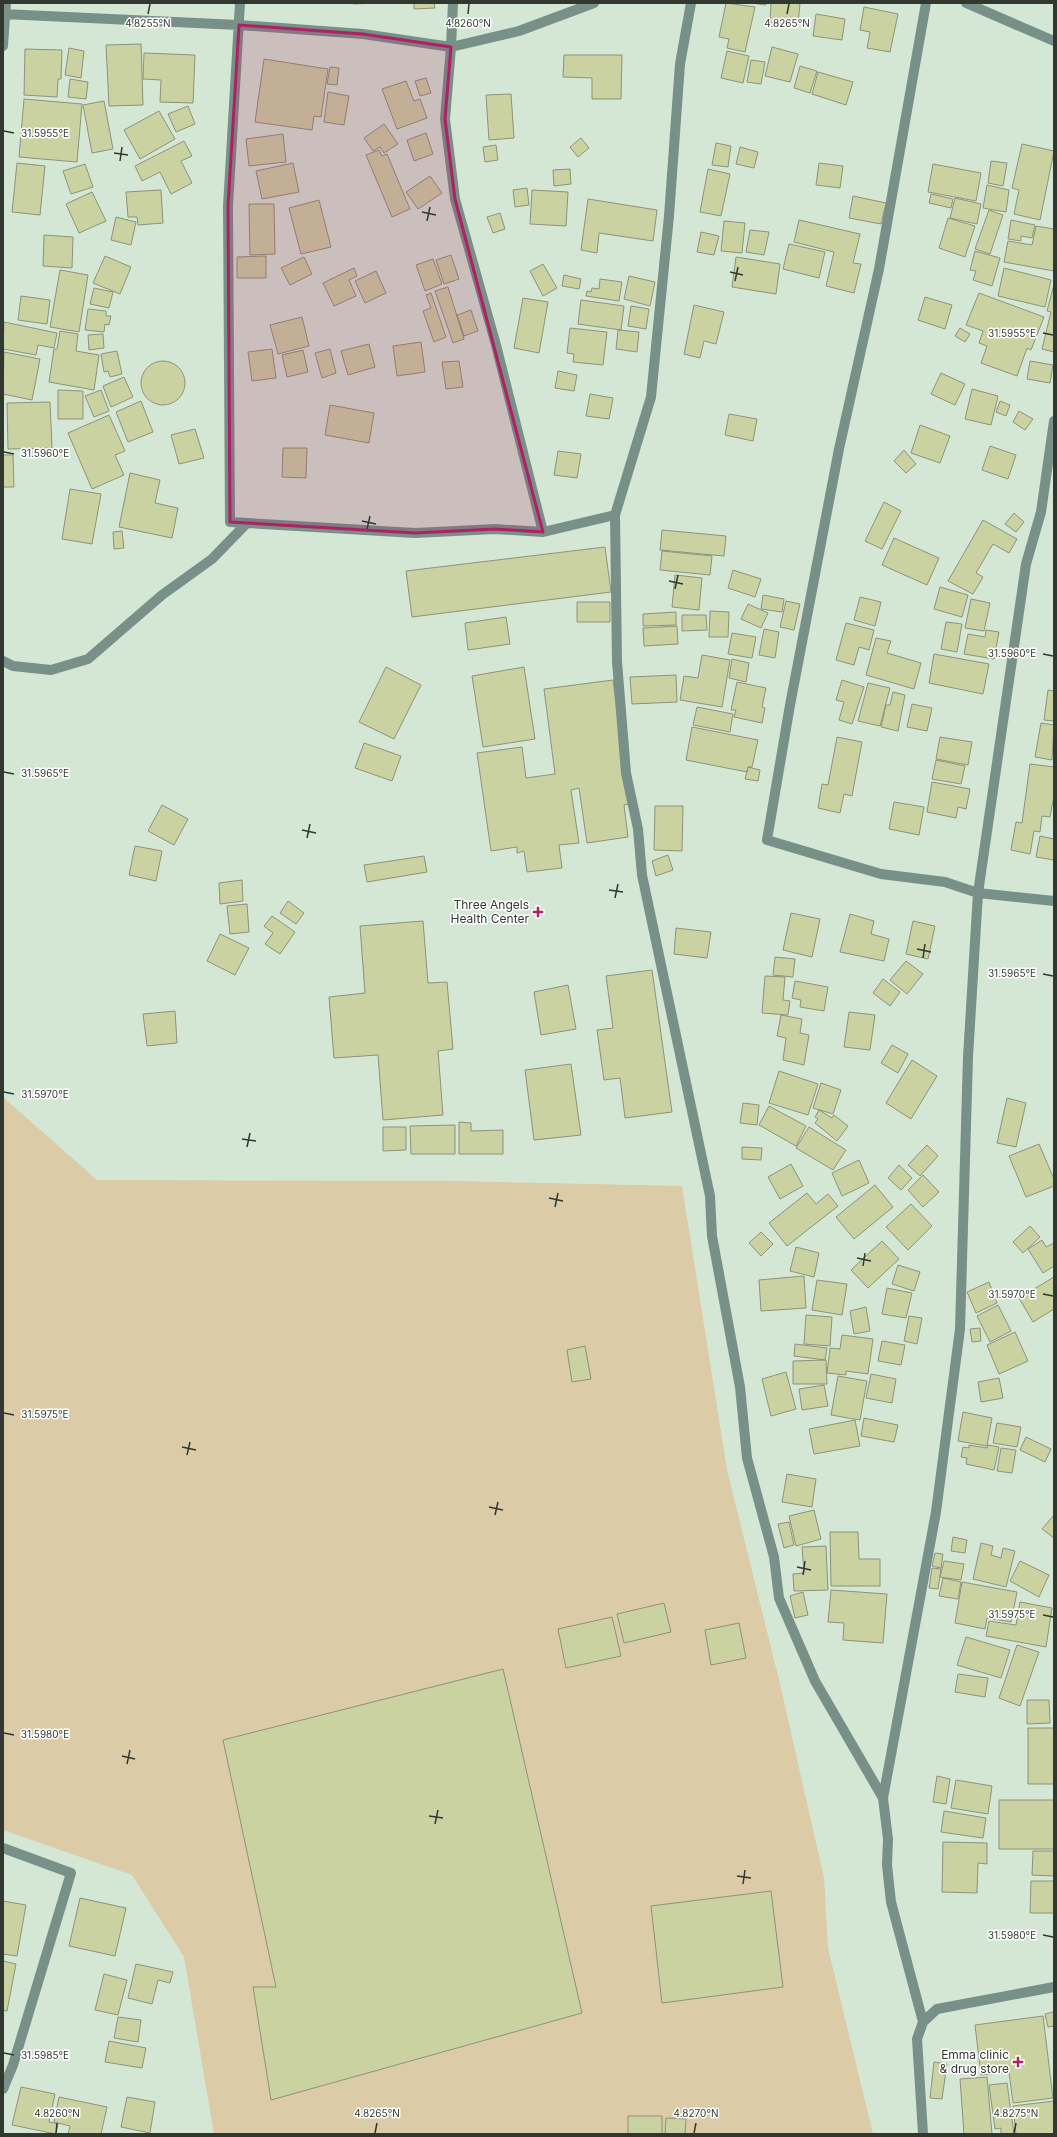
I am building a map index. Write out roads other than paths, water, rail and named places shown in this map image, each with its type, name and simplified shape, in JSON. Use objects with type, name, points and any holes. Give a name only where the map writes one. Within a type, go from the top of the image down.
[{"type":"street","points":[[3,46],[4,14],[6,3]]},
{"type":"street","points":[[240,3],[228,206],[230,522],[415,533],[495,529],[543,532],[615,515]]},
{"type":"street","points":[[453,3],[452,47],[444,119],[455,199],[496,345],[543,532]]},
{"type":"street","points":[[4,14],[239,24],[363,34],[452,47],[519,32],[594,3]]},
{"type":"street","points":[[691,3],[680,64],[669,216],[651,397],[615,515],[617,662],[626,773],[638,829],[642,875],[710,1196],[712,1236],[740,1387],[747,1458],[774,1557],[779,1598],[816,1681],[883,1798]]},
{"type":"street","points":[[926,3],[879,269],[839,449],[791,697],[767,840],[881,874],[945,882],[978,893],[1054,901]]},
{"type":"street","points":[[966,3],[1054,41]]},
{"type":"street","points":[[923,2022],[891,1902],[887,1865],[888,1839],[883,1798],[936,1512],[960,1330],[968,1057],[978,893],[1026,564],[1041,512],[1054,421]]},
{"type":"street","points":[[3,661],[13,666],[51,670],[88,660],[162,594],[212,559],[247,523]]},
{"type":"street","points":[[3,1848],[71,1873],[13,2065],[3,2088]]},
{"type":"street","points":[[923,2134],[917,2039],[923,2022],[937,2009],[1054,1987]]},
{"type":"place","name":"Three Angels Health Center","points":[[538,912]]},
{"type":"place","name":"Emma clinic & drug store","points":[[1018,2062]]}]
